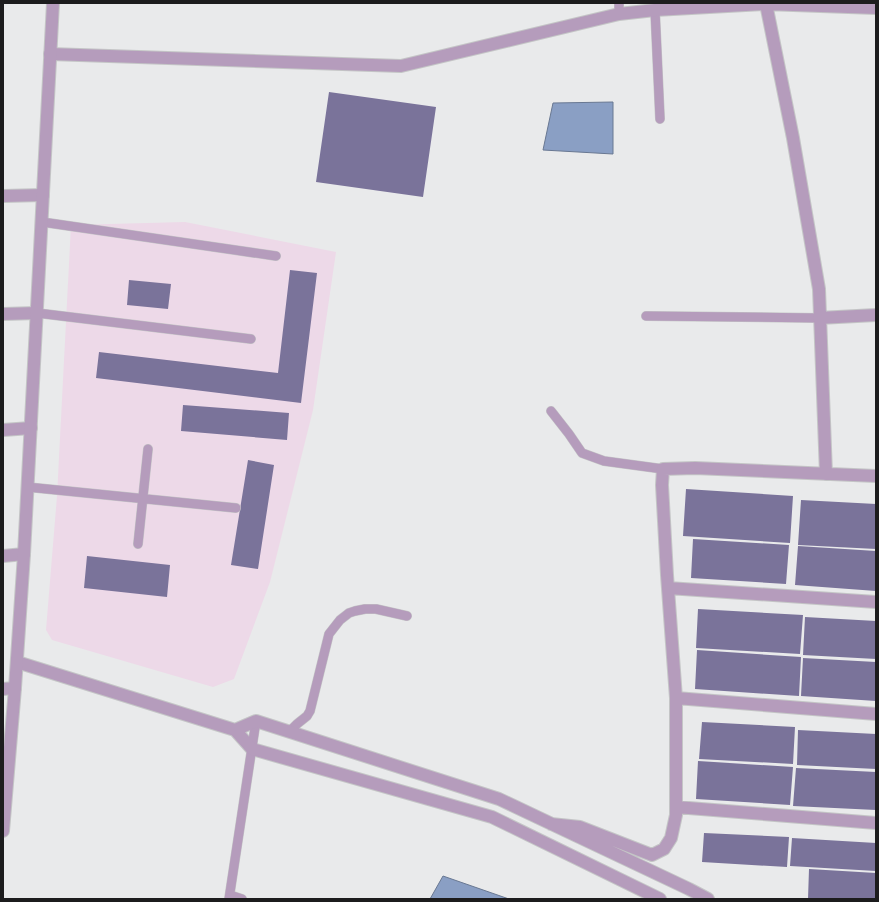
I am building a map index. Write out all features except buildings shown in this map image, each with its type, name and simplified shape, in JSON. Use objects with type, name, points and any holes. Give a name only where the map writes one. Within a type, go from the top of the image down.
[{"type":"street","points":[[3,831],[9,688],[16,662],[24,554],[53,3]]},
{"type":"street","points":[[50,54],[401,66],[619,8],[655,10],[766,4],[876,8]]},
{"type":"street","points":[[766,4],[794,145],[818,289],[826,474]]},
{"type":"street","points":[[3,196],[43,195]]},
{"type":"street","points":[[3,314],[37,313]]},
{"type":"street","points":[[820,318],[876,315]]},
{"type":"street","points":[[3,430],[31,428]]},
{"type":"street","points":[[551,824],[580,827],[652,855],[664,849],[671,838],[676,815],[676,698],[662,486],[663,469],[695,468],[876,476]]},
{"type":"street","points":[[3,556],[24,554]]},
{"type":"street","points":[[668,588],[876,602]]},
{"type":"street","points":[[16,662],[235,730],[252,749],[492,817],[660,899]]},
{"type":"street","points":[[676,698],[876,714]]},
{"type":"street","points":[[235,730],[256,721],[499,799],[551,824],[686,894],[708,899]]},
{"type":"street","points":[[676,807],[876,823]]},
{"type":"lane","points":[[655,10],[660,119]]},
{"type":"lane","points":[[42,222],[276,256]]},
{"type":"lane","points":[[37,313],[251,339]]},
{"type":"lane","points":[[646,316],[820,318]]},
{"type":"lane","points":[[551,411],[582,453],[604,461],[663,469]]},
{"type":"lane","points":[[138,544],[148,449]]},
{"type":"lane","points":[[27,487],[236,508]]},
{"type":"lane","points":[[289,732],[303,720],[310,711],[329,634],[340,620],[349,613],[365,609],[376,609],[407,616]]},
{"type":"lane","points":[[242,899],[229,897],[256,721]]},
{"type":"shaded area","points":[[185,222],[336,252],[313,410],[270,582],[234,679],[213,687],[52,640],[46,630],[57,496],[71,225]]},
{"type":"water","points":[[613,102],[613,154],[543,150],[553,103]]},
{"type":"water","points":[[443,876],[509,899],[430,899]]}]
